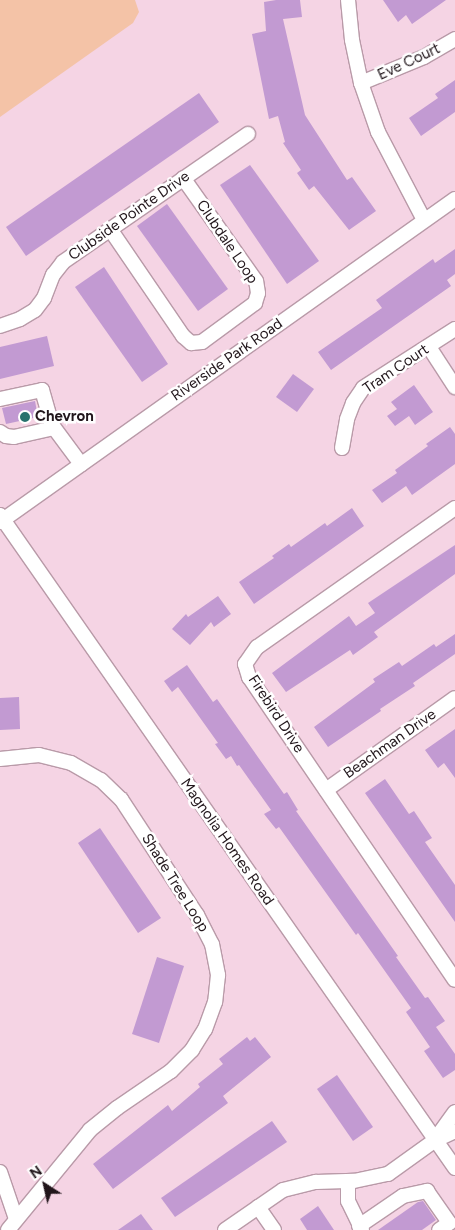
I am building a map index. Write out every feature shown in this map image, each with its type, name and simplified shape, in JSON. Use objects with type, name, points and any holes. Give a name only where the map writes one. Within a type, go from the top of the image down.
[{"type":"street","points":[[348,0],[352,40],[361,83],[378,132],[424,220]]},
{"type":"street","name":"Eve Court","points":[[361,83],[424,57],[455,39]]},
{"type":"street","name":"Clubside Pointe Drive","points":[[0,326],[20,319],[35,310],[44,298],[53,276],[63,262],[248,134]]},
{"type":"street","name":"Clubdale Loop","points":[[110,229],[183,336],[191,342],[202,342],[255,303],[258,293],[256,281],[183,178]]},
{"type":"street","name":"Riverside Park Road","points":[[1,519],[455,198]]},
{"type":"street","name":"Tram Court","points":[[342,448],[347,420],[353,403],[363,388],[429,348],[455,329]]},
{"type":"street","points":[[429,348],[455,387]]},
{"type":"street","points":[[0,399],[42,390],[54,428],[81,464]]},
{"type":"street","points":[[0,432],[14,438],[54,428]]},
{"type":"street","name":"Firebird Drive","points":[[455,508],[257,647],[245,664],[250,677],[455,980]]},
{"type":"street","name":"Magnolia Homes Road","points":[[1,519],[434,1141],[455,1168]]},
{"type":"street","name":"Beachman Drive","points":[[326,790],[455,698]]},
{"type":"street","name":"Shade Tree Loop","points":[[0,759],[39,755],[71,763],[101,780],[121,799],[197,914],[212,944],[218,975],[215,1002],[205,1029],[192,1050],[171,1070],[117,1108],[90,1130],[8,1230]]},
{"type":"street","points":[[434,1141],[455,1112]]},
{"type":"street","points":[[225,1230],[283,1190],[316,1182],[348,1181],[388,1174],[434,1141],[455,1131]]},
{"type":"street","points":[[0,1172],[16,1219]]},
{"type":"street","points":[[348,1181],[348,1201],[360,1228],[403,1196],[427,1191],[449,1223],[438,1230]]},
{"type":"street","points":[[258,1207],[274,1230]]},
{"type":"shaded area","points":[[0,0],[135,0],[139,12],[133,23],[0,117]]},
{"type":"building","points":[[300,0],[302,17],[283,19],[305,115],[347,180],[352,177],[376,211],[349,230],[314,186],[309,190],[297,173],[301,170],[283,143],[285,142],[278,116],[269,119],[252,34],[266,31],[264,2]]},
{"type":"building","points":[[383,0],[446,0],[412,24],[406,15],[398,22]]},
{"type":"building","points":[[455,80],[455,112],[421,136],[409,118],[438,98],[435,94]]},
{"type":"building","points":[[199,93],[219,122],[26,256],[6,227]]},
{"type":"building","points":[[250,165],[319,261],[287,284],[220,185]]},
{"type":"building","points":[[167,204],[228,289],[198,311],[137,226]]},
{"type":"building","points":[[455,249],[455,274],[447,280],[451,286],[331,370],[318,352],[382,308],[376,300],[433,259],[435,263]]},
{"type":"building","points":[[104,267],[168,364],[142,382],[75,287]]},
{"type":"building","points":[[47,336],[54,366],[0,379],[0,347]]},
{"type":"building","points":[[293,374],[314,389],[297,412],[276,397]]},
{"type":"building","points":[[414,385],[433,412],[415,425],[409,416],[395,426],[387,416],[397,409],[391,402]]},
{"type":"building","points":[[35,401],[38,417],[6,424],[2,408]]},
{"type":"building","points":[[450,427],[455,434],[455,464],[412,495],[406,486],[382,503],[372,490],[397,473],[395,470]]},
{"type":"building","points":[[352,508],[364,526],[254,604],[239,582],[274,558],[272,556],[289,544],[291,547],[325,523],[327,526]]},
{"type":"building","points":[[455,545],[455,574],[374,632],[378,637],[353,655],[350,650],[286,692],[272,673],[349,616],[356,626],[375,613],[368,603]]},
{"type":"building","points":[[218,596],[231,614],[214,627],[211,622],[190,645],[172,629],[186,614],[188,617]]},
{"type":"building","points":[[455,634],[455,654],[413,683],[415,686],[380,709],[381,711],[328,747],[314,727],[375,682],[373,679],[399,662],[402,666],[434,644],[436,647]]},
{"type":"building","points":[[187,665],[213,702],[217,699],[284,794],[287,792],[298,810],[296,811],[398,956],[396,957],[425,998],[428,997],[445,1021],[436,1027],[455,1054],[455,1070],[443,1078],[424,1051],[430,1047],[406,1012],[411,1008],[279,827],[276,829],[264,814],[271,810],[239,765],[237,766],[231,756],[226,759],[215,744],[218,743],[178,687],[172,692],[164,681]]},
{"type":"building","points":[[19,697],[20,729],[0,730],[0,698]]},
{"type":"building","points":[[455,729],[455,778],[444,763],[438,768],[425,750]]},
{"type":"building","points":[[385,779],[409,814],[414,811],[432,838],[425,842],[455,885],[455,922],[365,793]]},
{"type":"building","points":[[100,828],[161,918],[138,933],[78,843]]},
{"type":"building","points":[[157,957],[184,966],[159,1043],[132,1034]]},
{"type":"building","points":[[247,1037],[250,1041],[255,1037],[271,1057],[223,1096],[228,1103],[113,1189],[93,1164],[168,1105],[172,1111],[200,1087],[198,1084],[223,1064],[219,1059]]},
{"type":"building","points":[[337,1075],[373,1127],[353,1141],[317,1089]]},
{"type":"building","points":[[272,1121],[287,1142],[175,1217],[161,1198]]},
{"type":"building","points":[[423,1201],[436,1220],[422,1230],[378,1230],[418,1202]]},
{"type":"building","points":[[318,1206],[334,1230],[307,1230],[300,1219]]},
{"type":"building","points":[[141,1214],[153,1230],[118,1230]]},
{"type":"place","name":"Chevron","points":[[25,417]]}]
